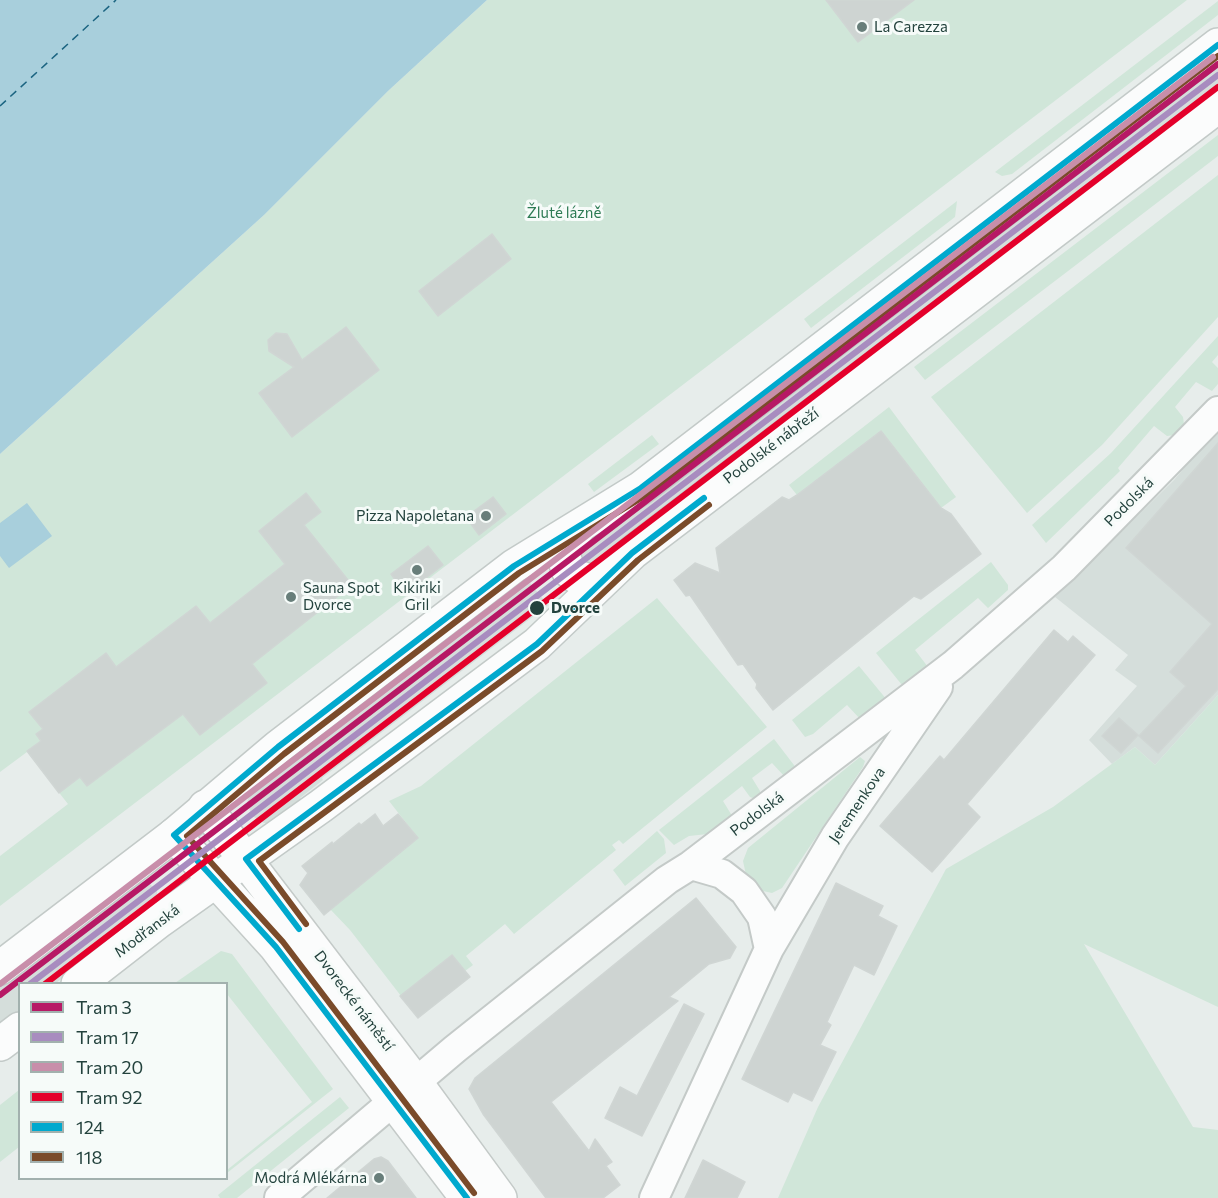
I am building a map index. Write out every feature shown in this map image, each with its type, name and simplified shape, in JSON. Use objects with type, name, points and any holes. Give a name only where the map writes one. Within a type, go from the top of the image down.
[{"type":"main road","points":[[0,968],[174,835],[278,747],[514,566],[641,488],[1218,45]]},
{"type":"main road","name":"Podolské nábřeží","points":[[246,860],[537,644],[632,553],[1218,106]]},
{"type":"main road","points":[[580,526],[564,545],[562,554],[568,570],[577,577],[590,580],[598,579],[614,570]]},
{"type":"main road","name":"Dvorecké náměstí","points":[[205,807],[246,860],[405,1092],[467,1198]]},
{"type":"main road","name":"Dvorecké náměstí","points":[[174,835],[216,879],[500,1198]]},
{"type":"main road","name":"Modřanská","points":[[81,982],[216,879],[246,860]]},
{"type":"main road","points":[[0,1044],[18,1030]]},
{"type":"street","name":"Podolská","points":[[279,1198],[405,1092],[667,880],[953,665],[1049,583],[1218,411]]},
{"type":"street","name":"Jeremenkova","points":[[654,1198],[769,949],[835,837],[953,665]]},
{"type":"street","points":[[691,864],[722,874],[744,891],[762,917],[769,949]]},
{"type":"shaded area","points":[[1218,55],[1218,96],[589,570],[574,548]]},
{"type":"shaded area","points":[[1218,428],[1218,695],[1155,765],[1135,747],[1112,764],[1089,740],[1137,686],[1115,670],[1128,655],[1055,597],[1174,480]]},
{"type":"shaded area","points":[[530,583],[548,605],[322,778],[323,780],[300,798],[304,804],[274,823],[264,823],[252,816],[247,803],[249,795],[275,765],[280,772],[304,753],[306,754]]},
{"type":"shaded area","points":[[141,881],[150,884],[157,891],[158,903],[153,910],[57,982],[18,982],[18,1013],[0,1026],[0,986],[132,884]]},
{"type":"green space","name":"Žluté lázně","points":[[487,0],[1187,0],[0,906],[0,856],[68,804],[27,752],[0,772],[0,454],[264,215],[388,91]]},
{"type":"green space","points":[[1218,1],[1218,15],[1012,174],[1002,176],[995,172]]},
{"type":"green space","points":[[1218,135],[1218,156],[1072,268],[925,380],[914,367]]},
{"type":"green space","points":[[1218,175],[1218,317],[1102,445],[1027,513],[931,397]]},
{"type":"green space","points":[[957,201],[955,217],[811,328],[804,319]]},
{"type":"green space","points":[[1218,336],[1218,355],[1212,362],[1218,368],[1218,384],[1212,391],[1196,382],[1175,407],[1183,417],[1184,424],[1175,435],[1167,436],[1154,426],[1118,468],[1120,471],[1046,543],[1032,525],[1111,453]]},
{"type":"green space","points":[[889,407],[956,497],[941,508],[881,431],[797,495],[789,485]]},
{"type":"green space","points":[[652,435],[659,444],[594,492],[588,484]]},
{"type":"green space","points":[[991,562],[1008,585],[1008,590],[988,608],[978,598],[915,650],[928,667],[906,686],[902,685],[876,653]]},
{"type":"green space","points":[[657,598],[767,727],[623,844],[619,840],[612,845],[616,850],[514,934],[505,924],[466,956],[473,965],[465,971],[452,955],[401,996],[350,930],[330,909],[418,838],[389,801],[421,786]]},
{"type":"green space","points":[[859,666],[887,700],[861,720],[847,705],[813,734],[805,737],[792,720]]},
{"type":"green space","points":[[1218,695],[1218,1007],[1084,944],[1193,1127],[1218,1130],[1218,1198],[778,1198],[818,1107],[946,869],[1053,807],[1135,747],[1155,765]]},
{"type":"green space","points":[[774,739],[797,769],[785,777],[772,763],[752,778],[760,791],[760,795],[755,799],[750,797],[742,786],[723,801],[734,819],[717,833],[689,836],[674,845],[659,830]]},
{"type":"green space","points":[[860,757],[865,761],[863,767],[782,888],[772,893],[763,891],[753,884],[746,875],[743,861],[748,848]]},
{"type":"green space","points":[[657,831],[664,839],[666,853],[625,886],[613,870]]},
{"type":"green space","points":[[221,951],[232,954],[333,1089],[228,1172],[228,1169],[312,1102],[228,995],[228,982],[176,982]]},
{"type":"green space","points":[[18,1091],[18,1148],[0,1162],[0,1105]]},
{"type":"green space","points":[[340,1097],[349,1108],[237,1198],[220,1198],[218,1195]]},
{"type":"water","points":[[0,0],[487,0],[388,91],[264,215],[0,454]]},
{"type":"water","points":[[27,503],[52,536],[9,568],[0,556],[0,523]]},
{"type":"building","name":"La Carezza","points":[[826,0],[914,0],[858,42]]},
{"type":"building","points":[[492,234],[511,259],[438,316],[419,291]]},
{"type":"building","points":[[346,327],[379,370],[292,437],[259,393],[294,367],[269,351],[268,340],[276,333],[287,334],[302,360]]},
{"type":"building","points":[[881,431],[941,508],[951,514],[981,554],[921,599],[914,596],[773,710],[756,688],[757,684],[743,664],[738,665],[690,595],[686,596],[674,580],[695,563],[720,573],[716,548],[782,497],[789,500],[797,495]]},
{"type":"building","points":[[1218,443],[1218,689],[1158,753],[1139,736],[1186,686],[1170,672],[1212,624],[1126,548]]},
{"type":"building","points":[[306,493],[321,512],[304,525],[352,585],[252,664],[267,683],[200,735],[183,714],[87,786],[80,777],[59,793],[27,751],[41,741],[36,734],[43,729],[29,712],[106,653],[116,667],[196,606],[210,623],[285,564],[259,531]]},
{"type":"building","name":"Pizza Napoletana","points":[[493,497],[506,514],[479,535],[466,517]]},
{"type":"building","name":"Kikiriki Gril","points":[[428,546],[443,565],[405,594],[391,574]]},
{"type":"building","points":[[1054,630],[1068,642],[1073,636],[1095,655],[967,804],[980,817],[932,872],[880,826],[940,756],[944,760]]},
{"type":"building","points":[[1119,718],[1138,735],[1121,753],[1102,736]]},
{"type":"building","points":[[375,814],[383,826],[398,814],[418,838],[324,915],[300,885],[308,873],[302,866],[332,842],[333,844],[359,823],[361,825]]},
{"type":"building","points":[[836,883],[883,906],[878,916],[897,926],[874,975],[854,965],[827,1022],[831,1025],[820,1045],[836,1052],[812,1101],[793,1092],[788,1102],[742,1079]]},
{"type":"building","points":[[696,898],[736,947],[730,958],[709,964],[669,997],[678,1001],[551,1102],[589,1151],[595,1139],[612,1162],[606,1166],[620,1185],[603,1198],[546,1198],[483,1114],[469,1089],[475,1078]]},
{"type":"building","points":[[452,955],[470,977],[418,1018],[400,996]]},
{"type":"building","points":[[684,1004],[704,1014],[642,1136],[605,1118],[620,1087],[637,1096]]},
{"type":"building","points":[[381,1157],[388,1161],[416,1198],[327,1198],[374,1159]]},
{"type":"building","points":[[703,1160],[745,1182],[737,1198],[685,1198]]},
{"type":"ferry route","points":[[0,106],[116,0]]},
{"type":"tram line","name":"20","points":[[0,984],[1213,57]]},
{"type":"tram line","name":"3","points":[[0,995],[1218,64]]},
{"type":"tram line","name":"17","points":[[33,982],[1218,75]]},
{"type":"tram line","name":"92","points":[[48,982],[1218,87]]},
{"type":"transit line","name":"124","points":[[467,1198],[276,947],[174,835],[278,747],[514,566],[641,488],[1218,45]]},
{"type":"transit line","name":"118","points":[[474,1193],[283,942],[187,836],[284,754],[519,573],[646,495],[1218,56]]},
{"type":"transit line","name":"124","points":[[299,929],[246,859],[537,644],[632,553],[704,498]]},
{"type":"transit line","name":"118","points":[[306,924],[259,861],[542,651],[638,560],[709,505]]},
{"type":"place","name":"La Carezza","points":[[862,27]]},
{"type":"place","name":"Pizza Napoletana","points":[[486,516]]},
{"type":"place","name":"Kikiriki Gril","points":[[417,570]]},
{"type":"place","name":"Sauna Spot Dvorce","points":[[291,597]]},
{"type":"place","name":"Dvorce","points":[[537,608]]},
{"type":"place","name":"Modrá Mlékárna","points":[[379,1178]]}]
